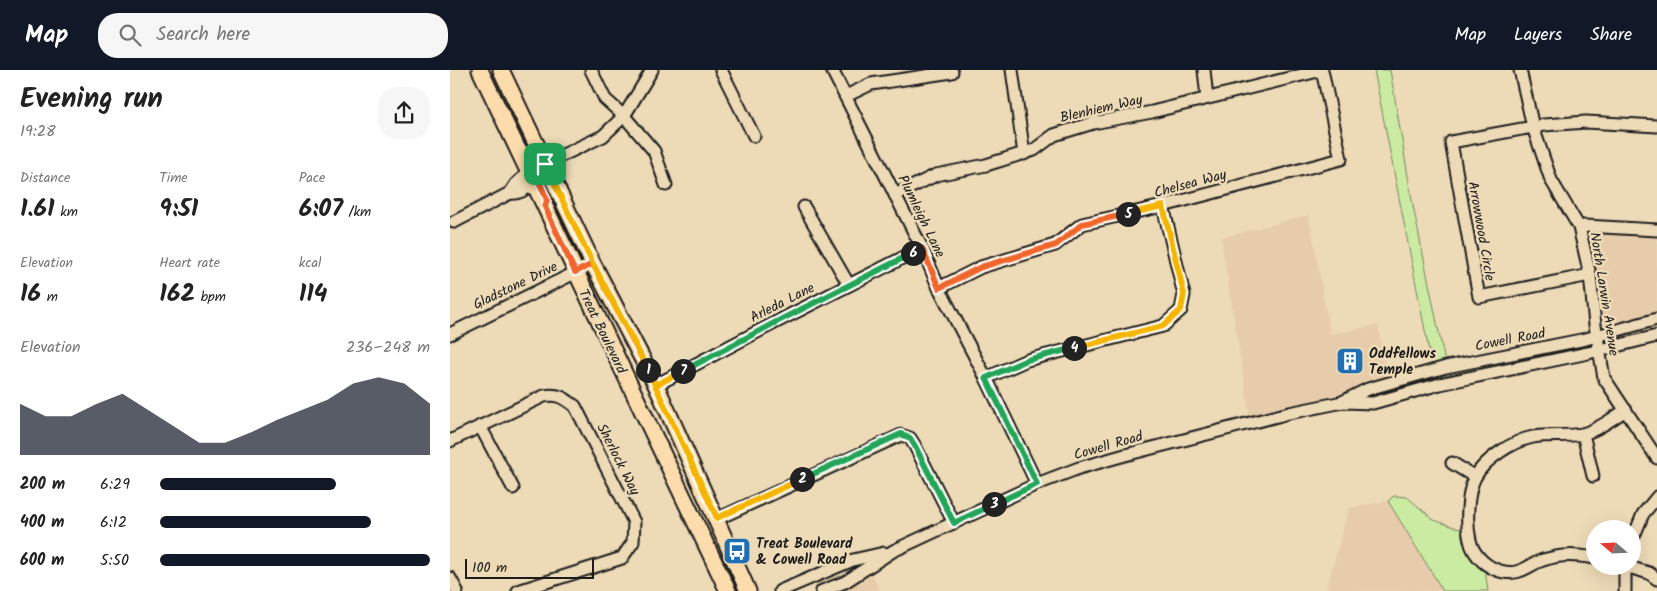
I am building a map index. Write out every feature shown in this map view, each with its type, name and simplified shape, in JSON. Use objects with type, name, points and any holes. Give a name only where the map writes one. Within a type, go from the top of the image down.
[{"type":"main road","name":"Treat Boulevard","points":[[480,70],[728,591]]},
{"type":"main road","name":"Treat Boulevard","points":[[501,70],[593,264],[656,385],[748,591]]},
{"type":"street","points":[[591,70],[605,99],[624,116],[654,151],[666,185]]},
{"type":"street","points":[[490,93],[495,94],[499,98],[526,158],[538,165],[545,164],[603,136],[624,116],[652,70]]},
{"type":"street","points":[[722,70],[754,136]]},
{"type":"street","name":"Plumleigh Lane","points":[[832,70],[922,248],[939,288],[986,378],[1037,484]]},
{"type":"street","points":[[1012,70],[1024,154]]},
{"type":"street","points":[[1204,70],[1207,98]]},
{"type":"street","name":"Blenhiem Way","points":[[895,196],[936,175],[986,165],[1024,154],[1034,150],[1054,135],[1062,132],[1093,123],[1152,112],[1322,70]]},
{"type":"street","name":"Chelsea Way","points":[[939,288],[981,267],[1056,245],[1082,224],[1163,206],[1340,159],[1322,70]]},
{"type":"street","name":"North Larwin Avenue","points":[[1520,70],[1533,127],[1551,180],[1579,227],[1590,275],[1604,378],[1657,458]]},
{"type":"street","points":[[846,96],[870,84],[952,72]]},
{"type":"street","points":[[1533,127],[1586,122],[1657,126]]},
{"type":"street","name":"Arrowwood Circle","points":[[1533,127],[1451,142],[1479,297],[1590,275]]},
{"type":"street","points":[[545,164],[538,179],[547,200],[545,207]]},
{"type":"street","points":[[454,222],[510,193],[516,184],[532,177]]},
{"type":"street","points":[[986,378],[1027,360],[1163,326],[1181,310],[1184,294],[1163,206]]},
{"type":"street","points":[[804,207],[849,285]]},
{"type":"street","points":[[1579,227],[1657,230]]},
{"type":"street","name":"Arleda Lane","points":[[656,385],[922,248]]},
{"type":"street","name":"Gladstone Drive","points":[[450,334],[593,264]]},
{"type":"street","name":"Cowell Road","points":[[1343,402],[1368,389],[1446,367],[1597,336],[1657,319]]},
{"type":"street","name":"Cowell Road","points":[[822,591],[845,582],[893,551],[1037,484],[1079,468],[1289,413],[1343,402],[1373,403],[1440,384],[1599,351],[1657,336]]},
{"type":"street","name":"Sherlock Way","points":[[480,426],[544,396],[553,394],[562,396],[575,406],[634,522],[633,542],[622,558],[518,591]]},
{"type":"street","points":[[1586,557],[1568,554],[1541,561],[1522,572],[1504,572],[1484,564],[1471,548],[1466,525],[1468,504],[1475,477],[1487,462],[1515,443],[1533,437],[1583,434],[1626,410]]},
{"type":"street","points":[[450,441],[480,426],[513,488]]},
{"type":"street","points":[[717,518],[901,434],[910,438],[915,446],[954,523]]},
{"type":"street","points":[[1583,434],[1593,476]]},
{"type":"street","points":[[1452,463],[1475,477]]},
{"type":"street","points":[[1641,520],[1643,514],[1657,497]]},
{"type":"street","name":"Cowell Road","points":[[780,591],[853,560],[893,551]]},
{"type":"street","points":[[1641,571],[1657,579]]},
{"type":"street","points":[[1624,591],[1625,575]]},
{"type":"street","points":[[450,578],[457,591]]},
{"type":"shaded area","points":[[1309,215],[1330,334],[1378,325],[1389,384],[1251,423],[1221,238]]},
{"type":"shaded area","points":[[1585,226],[1657,230],[1657,319],[1597,337]]},
{"type":"shaded area","points":[[1388,501],[1443,591],[1326,591],[1349,508]]},
{"type":"shaded area","points":[[868,567],[880,591],[822,591]]},
{"type":"green space","points":[[1374,70],[1390,70],[1413,206],[1446,367],[1433,371]]},
{"type":"green space","points":[[1394,496],[1407,497],[1434,520],[1468,532],[1484,564],[1488,591],[1443,591],[1388,501]]},
{"type":"place","name":"Oddfellows Temple","points":[[1350,361]]},
{"type":"place","name":"Treat Boulevard & Cowell Road","points":[[737,551]]},
{"type":"route","points":[[545,164],[538,179],[547,200],[545,207],[575,272],[593,264],[656,385],[717,518],[901,434],[910,438],[915,446],[954,523],[1037,484],[986,378],[1027,360],[1163,326],[1181,310],[1184,294],[1163,206],[1082,224],[1056,245],[981,267],[939,288],[922,248],[656,385],[622,320],[593,264],[545,164]]}]
